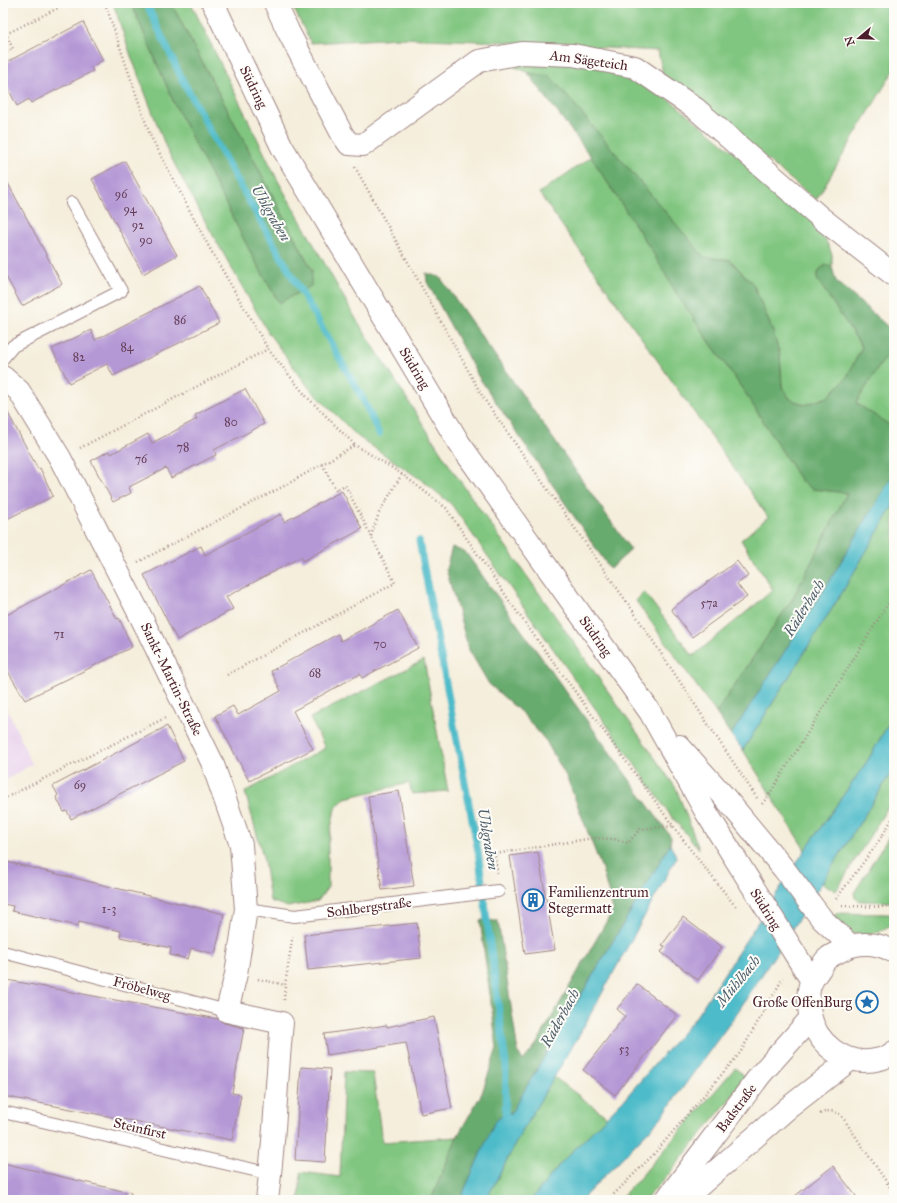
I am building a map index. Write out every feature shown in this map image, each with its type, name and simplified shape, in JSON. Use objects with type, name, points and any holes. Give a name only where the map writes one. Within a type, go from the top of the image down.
[{"type":"street","name":"Südring","points":[[214,3],[282,146],[459,443],[650,712],[722,794],[784,869],[822,919],[851,946]]},
{"type":"street","points":[[275,3],[302,59],[342,134],[349,144]]},
{"type":"street","name":"Am Sägeteich","points":[[349,144],[363,145],[479,61],[522,53],[573,55],[635,67],[696,109],[821,218],[894,275]]},
{"type":"street","name":"Sankt-Martin-Straße","points":[[3,377],[19,391],[60,458],[212,762],[241,845],[246,909],[236,974],[227,1011]]},
{"type":"street","name":"Südring","points":[[650,712],[706,812],[762,902],[791,963],[812,981]]},
{"type":"street","points":[[890,1061],[851,1060],[833,1051],[818,1037],[810,1019],[808,997],[812,981],[827,958],[851,946],[862,944],[892,948]]},
{"type":"street","name":"Fröbelweg","points":[[227,1011],[282,1023],[271,1174]]},
{"type":"street","name":"Badstraße","points":[[666,1200],[761,1074],[810,1019]]},
{"type":"street","name":"Badstraße","points":[[683,1200],[788,1108],[851,1060]]},
{"type":"street","points":[[267,1200],[271,1174]]},
{"type":"lane","points":[[3,358],[13,346],[120,291],[72,203]]},
{"type":"lane","name":"Sohlbergstraße","points":[[246,909],[295,916],[495,892]]},
{"type":"lane","name":"Fröbelweg","points":[[3,952],[227,1011]]},
{"type":"lane","name":"Steinfirst","points":[[3,1112],[271,1174]]},
{"type":"path","points":[[105,3],[150,135],[209,247],[268,349],[306,396],[355,445],[402,474],[446,508],[517,612],[674,826],[739,910]]},
{"type":"path","points":[[3,54],[13,49],[6,34],[60,7]]},
{"type":"path","points":[[349,144],[355,168],[484,399],[631,608],[766,811]]},
{"type":"path","points":[[60,458],[268,349]]},
{"type":"path","points":[[118,572],[286,485],[355,445]]},
{"type":"path","points":[[227,675],[395,583],[345,486],[336,490],[322,464]]},
{"type":"path","points":[[371,536],[379,513],[402,474]]},
{"type":"path","points":[[762,804],[894,594]]},
{"type":"path","points":[[3,799],[185,708]]},
{"type":"path","points":[[836,899],[876,844],[894,816]]},
{"type":"path","points":[[495,892],[495,854],[593,838],[614,839],[628,843],[640,829],[674,826]]},
{"type":"path","points":[[839,906],[894,907]]},
{"type":"path","points":[[236,974],[285,985],[295,916]]},
{"type":"path","points":[[608,1200],[654,1154],[740,1053],[791,963]]},
{"type":"path","points":[[817,1116],[825,1112],[834,1111],[841,1115],[894,1193]]},
{"type":"shaded area","points":[[3,700],[32,764],[3,782]]},
{"type":"green space","points":[[113,3],[131,3],[174,103],[253,257],[279,303],[312,270],[171,3],[191,3],[277,179],[356,319],[451,468],[676,788],[699,849],[671,816],[451,504],[423,481],[357,436],[310,389],[269,334],[206,223],[167,150],[131,56]]},
{"type":"green space","points":[[131,3],[171,3],[312,270],[311,286],[279,303],[253,257],[174,103]]},
{"type":"green space","points":[[291,3],[894,3],[894,70],[816,200],[663,74],[658,51],[504,42],[399,38],[311,43]]},
{"type":"green space","points":[[527,60],[580,63],[638,78],[675,104],[816,219],[832,254],[832,267],[826,265],[819,270],[817,279],[862,347],[847,377],[828,397],[805,405],[790,399],[782,387],[780,355],[772,329],[753,284],[730,260],[704,258],[550,76],[528,73],[509,65]]},
{"type":"green space","points":[[528,73],[550,76],[704,257],[730,260],[753,284],[772,329],[780,355],[782,387],[790,399],[805,405],[828,397],[847,377],[862,347],[817,279],[819,270],[826,265],[832,267],[836,281],[894,332],[894,343],[856,403],[894,428],[894,473],[824,590],[731,735],[716,713],[793,598],[847,493],[812,489],[801,481],[746,394],[678,296],[652,251],[591,157]]},
{"type":"green space","points":[[591,157],[652,251],[678,296],[746,394],[801,481],[812,489],[847,493],[793,598],[716,713],[636,601],[644,592],[693,656],[773,590],[741,540],[768,517],[539,193]]},
{"type":"green space","points":[[426,273],[440,277],[631,550],[610,569],[478,376],[427,282]]},
{"type":"green space","points":[[894,343],[894,428],[856,403]]},
{"type":"green space","points":[[894,504],[894,714],[868,760],[805,850],[743,750],[843,591]]},
{"type":"green space","points":[[452,547],[466,553],[671,837],[670,845],[511,1113],[505,1113],[494,1123],[460,1200],[431,1200],[457,1137],[482,1093],[497,1048],[480,920],[498,921],[518,1052],[523,1061],[536,1045],[613,910],[602,869],[567,778],[546,741],[523,714],[489,684],[469,650],[446,569]]},
{"type":"green space","points":[[424,660],[448,791],[412,794],[409,783],[345,798],[335,809],[328,843],[328,887],[318,901],[288,907],[270,901],[264,860],[245,792],[325,748],[310,718]]},
{"type":"green space","points":[[894,768],[894,797],[836,891],[822,883]]},
{"type":"green space","points":[[894,828],[894,902],[860,901],[855,898],[854,893]]},
{"type":"green space","points":[[836,913],[894,915],[894,923],[873,934],[856,934],[845,929],[832,919]]},
{"type":"green space","points":[[735,1068],[747,1078],[668,1175],[645,1200],[618,1200],[637,1181]]},
{"type":"green space","points":[[344,1072],[373,1073],[382,1142],[457,1137],[431,1200],[299,1200],[301,1172],[340,1177]]},
{"type":"green space","points":[[554,1077],[607,1117],[561,1163],[531,1200],[486,1200],[522,1131]]},
{"type":"water","points":[[894,473],[894,504],[843,591],[743,750],[731,735],[824,590]]},
{"type":"water","name":"Mühlbach","points":[[894,714],[894,768],[822,883],[735,1016],[660,1119],[581,1200],[531,1200],[561,1163],[627,1096],[695,1018],[805,850],[868,760]]},
{"type":"water","points":[[670,845],[677,857],[578,1037],[522,1131],[486,1200],[460,1200],[494,1123],[505,1113],[511,1113]]},
{"type":"building","points":[[83,22],[103,60],[91,67],[93,71],[31,103],[29,99],[17,106],[3,78],[3,64]]},
{"type":"building","points":[[125,161],[177,255],[143,274],[92,179]]},
{"type":"building","points":[[3,174],[62,284],[22,306],[3,271]]},
{"type":"building","points":[[200,286],[219,323],[113,376],[107,364],[69,383],[52,349],[91,330],[95,340]]},
{"type":"building","points":[[245,389],[264,424],[214,450],[216,455],[171,478],[166,468],[129,487],[131,493],[113,502],[91,461],[109,451],[111,454],[148,434],[152,443],[197,419],[195,415]]},
{"type":"building","points":[[3,404],[38,469],[40,468],[53,496],[3,521]]},
{"type":"building","points":[[342,491],[362,529],[303,561],[301,557],[226,597],[233,609],[177,640],[144,575],[201,546],[205,555],[281,514],[284,522]]},
{"type":"building","points":[[737,561],[748,576],[737,584],[747,597],[692,637],[671,609]]},
{"type":"building","points":[[91,570],[117,619],[119,618],[132,647],[25,700],[3,663],[3,617]]},
{"type":"building","points":[[398,610],[418,648],[362,678],[360,674],[293,711],[313,749],[249,781],[215,716],[233,706],[238,715],[281,691],[271,671],[338,634],[341,641]]},
{"type":"building","points":[[167,726],[184,761],[71,819],[67,811],[64,812],[56,797],[58,795],[53,786]]},
{"type":"building","points":[[399,791],[414,886],[382,890],[368,796]]},
{"type":"building","name":"Familienzentrum Stegermatt","points":[[538,852],[555,950],[525,954],[510,856]]},
{"type":"building","points":[[3,861],[224,914],[215,954],[191,948],[188,959],[170,955],[171,948],[120,937],[121,931],[79,921],[78,926],[12,911],[13,906],[3,904]]},
{"type":"building","points":[[683,917],[722,947],[698,980],[661,952],[665,946],[662,945]]},
{"type":"building","points":[[417,923],[421,958],[308,970],[304,935]]},
{"type":"building","points":[[7,980],[218,1019],[224,1023],[244,1028],[232,1093],[241,1095],[232,1140],[3,1096],[3,1002]]},
{"type":"building","points":[[637,984],[677,1015],[615,1095],[583,1070],[625,1016],[617,1009]]},
{"type":"building","points":[[434,1017],[452,1108],[421,1114],[406,1043],[327,1055],[324,1034],[387,1025],[387,1027]]},
{"type":"building","points":[[301,1067],[330,1069],[325,1162],[295,1160]]},
{"type":"building","points":[[3,1163],[131,1193],[130,1200],[3,1200]]},
{"type":"building","points":[[833,1166],[859,1200],[790,1200]]},
{"type":"waterway","name":"Uhlgraben","points":[[146,3],[182,79],[233,173],[363,399],[379,434]]},
{"type":"waterway","name":"Uhlgraben","points":[[419,541],[478,851],[506,1064],[505,1122]]},
{"type":"place","name":"Familienzentrum Stegermatt","points":[[533,900]]},
{"type":"place","name":"Große OffenBurg","points":[[867,1002]]},
{"type":"water label","name":"Räderbach","points":[[804,608]]},
{"type":"water label","name":"Räderbach","points":[[560,1018]]}]
